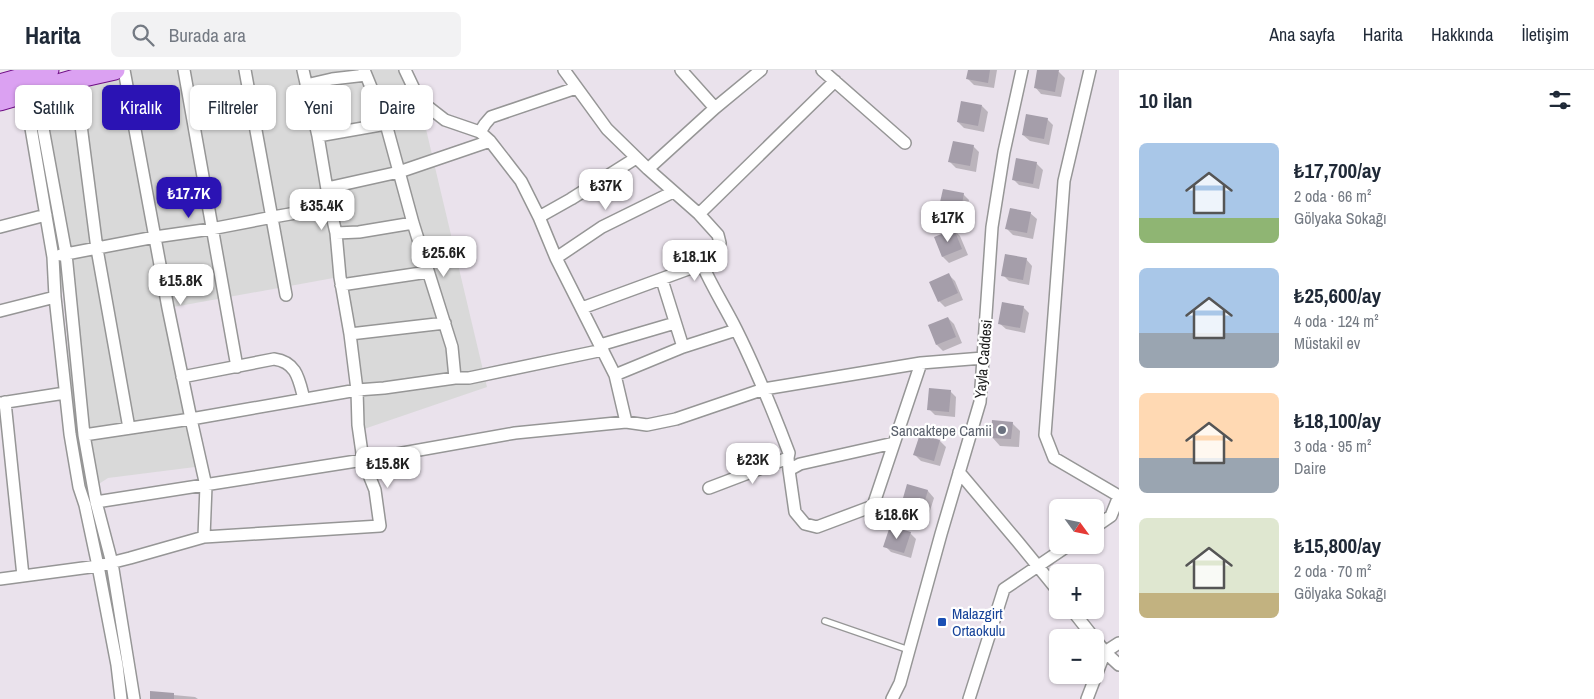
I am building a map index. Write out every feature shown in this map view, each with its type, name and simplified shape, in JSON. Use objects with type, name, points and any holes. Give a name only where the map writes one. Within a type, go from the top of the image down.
[{"type":"main road","points":[[0,84],[49,70]]},
{"type":"main road","points":[[53,85],[115,70]]},
{"type":"main road","points":[[0,101],[15,96]]},
{"type":"street","points":[[124,70],[182,377],[206,486],[204,537]]},
{"type":"street","points":[[184,70],[211,230],[237,367]]},
{"type":"street","points":[[245,70],[286,295]]},
{"type":"street","points":[[303,70],[306,85]]},
{"type":"street","points":[[405,70],[415,91],[432,111],[445,120],[480,132],[490,141],[521,181],[556,258],[615,375],[626,422]]},
{"type":"street","points":[[564,70],[607,129],[636,158],[699,214],[718,234],[720,243],[702,264],[582,308]]},
{"type":"street","points":[[681,70],[715,108]]},
{"type":"street","points":[[648,169],[715,108],[761,70]]},
{"type":"street","points":[[822,70],[905,143]]},
{"type":"street","name":"Yayla Caddesi","points":[[892,699],[900,683],[980,402],[992,227],[1004,152],[1022,70]]},
{"type":"street","points":[[1090,70],[1064,181],[1045,434],[1054,458],[1119,496],[1111,516],[1104,521]]},
{"type":"street","points":[[310,85],[365,72],[370,85]]},
{"type":"street","points":[[75,79],[97,249],[129,428]]},
{"type":"street","points":[[699,214],[835,81]]},
{"type":"street","points":[[480,132],[484,124],[491,117],[576,88]]},
{"type":"street","points":[[318,136],[361,128]]},
{"type":"street","points":[[36,130],[53,257],[65,393],[79,486],[98,566],[117,665],[121,699]]},
{"type":"street","points":[[39,130],[66,254],[84,436],[96,502],[112,562],[134,699]]},
{"type":"street","points":[[0,579],[98,566],[204,537],[380,526],[375,490],[363,460],[358,424],[357,390],[350,334],[341,285],[336,233],[317,130]]},
{"type":"street","points":[[388,130],[412,223],[452,347],[455,378]]},
{"type":"street","points":[[328,188],[399,172],[490,141]]},
{"type":"street","points":[[539,217],[636,158]]},
{"type":"street","points":[[556,258],[602,227],[673,192]]},
{"type":"street","points":[[53,257],[155,237],[211,230],[273,216],[330,207]]},
{"type":"street","points":[[0,227],[46,215]]},
{"type":"street","points":[[336,233],[359,232],[412,223]]},
{"type":"street","points":[[702,264],[764,389],[789,453],[788,464],[795,512],[805,524],[817,526],[873,506],[921,362]]},
{"type":"street","points":[[341,285],[428,272]]},
{"type":"street","points":[[662,280],[683,347]]},
{"type":"street","points":[[0,311],[56,297]]},
{"type":"street","points":[[350,334],[445,323]]},
{"type":"street","points":[[84,436],[357,390],[468,378],[602,348],[675,323]]},
{"type":"street","points":[[615,375],[683,347],[736,330]]},
{"type":"street","points":[[96,502],[147,493],[206,486],[515,433],[626,422],[647,425],[676,419],[764,389],[921,362],[983,358]]},
{"type":"street","points":[[182,377],[274,359],[291,365],[298,374],[304,399]]},
{"type":"street","points":[[23,576],[2,402],[65,393]]},
{"type":"street","points":[[709,488],[788,464],[800,464],[894,443]]},
{"type":"street","points":[[959,472],[1049,580]]},
{"type":"street","points":[[969,699],[1004,589],[1056,554]]},
{"type":"street","points":[[1079,619],[1087,629]]},
{"type":"street","points":[[1087,699],[1105,652],[1119,643]]},
{"type":"street","points":[[1105,652],[1119,665]]},
{"type":"lane","points":[[825,621],[909,650]]},
{"type":"shaded area","points":[[110,70],[412,70],[416,85],[361,85],[361,130],[426,130],[487,387],[364,429],[339,277],[168,308],[191,419],[195,467],[108,478],[88,491],[72,399],[64,297],[53,257],[31,130],[92,130],[92,85],[66,85],[75,80]]},
{"type":"building","points":[[968,70],[990,70],[988,83],[966,79]]},
{"type":"building","points":[[1037,70],[1059,70],[1055,92],[1034,88]]},
{"type":"building","points":[[961,101],[982,105],[978,126],[957,122]]},
{"type":"building","points":[[1026,114],[1048,118],[1044,139],[1022,135]]},
{"type":"building","points":[[953,141],[974,145],[970,166],[948,162]]},
{"type":"building","points":[[1016,158],[1037,162],[1033,184],[1012,180]]},
{"type":"building","points":[[943,189],[964,193],[960,215],[938,211]]},
{"type":"building","points":[[1010,208],[1031,212],[1027,233],[1005,229]]},
{"type":"building","points":[[954,229],[962,249],[942,257],[934,237]]},
{"type":"building","points":[[1005,254],[1027,258],[1023,280],[1001,276]]},
{"type":"building","points":[[949,273],[958,293],[938,302],[929,282]]},
{"type":"building","points":[[1002,302],[1024,306],[1020,328],[998,324]]},
{"type":"building","points":[[948,317],[956,337],[936,345],[928,325]]},
{"type":"building","points":[[929,388],[951,390],[949,412],[927,410]]},
{"type":"building","name":"Sancaktepe Camii","points":[[992,420],[1013,422],[1011,439],[991,438]]},
{"type":"building","points":[[920,434],[940,440],[934,461],[913,455]]},
{"type":"building","points":[[907,484],[928,490],[922,511],[901,505]]},
{"type":"building","points":[[890,526],[911,532],[904,553],[883,547]]},
{"type":"building","points":[[150,691],[174,693],[174,699],[150,699]]},
{"type":"place","name":"Sancaktepe Camii","points":[[1002,430]]},
{"type":"place","name":"Malazgirt Ortaokulu","points":[[942,622]]}]
